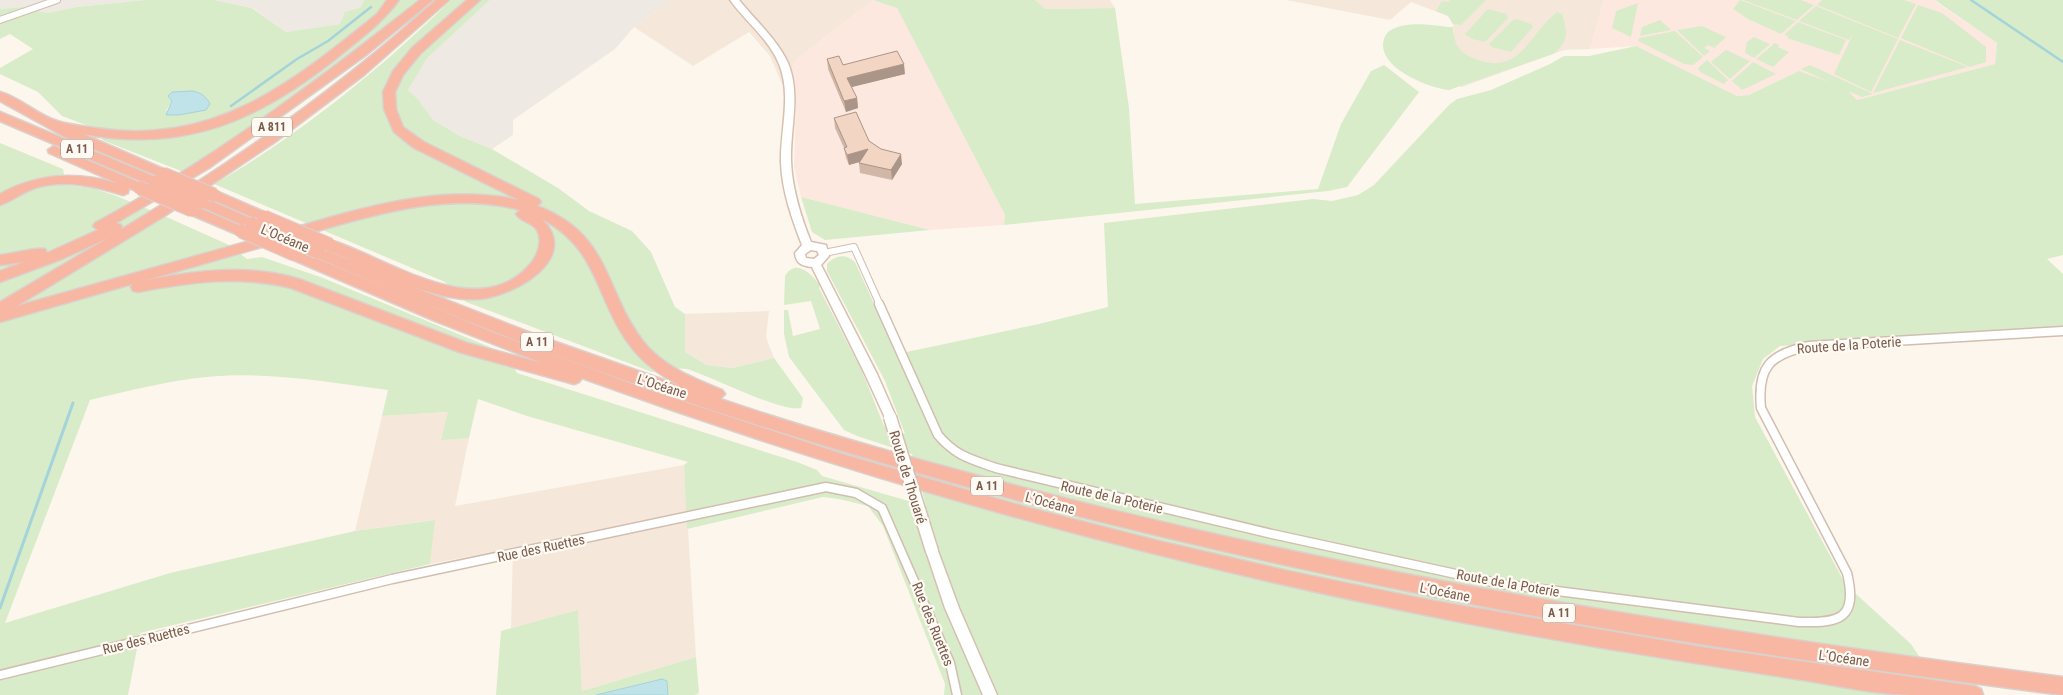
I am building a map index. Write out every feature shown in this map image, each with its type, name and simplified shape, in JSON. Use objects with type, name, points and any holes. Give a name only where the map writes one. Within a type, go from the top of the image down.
[{"type":"highway","points":[[49,124],[101,134],[136,136],[189,131],[207,128],[224,122],[257,107],[284,91],[381,16],[393,0]]},
{"type":"highway","points":[[0,260],[35,255],[59,245],[116,218],[160,193],[260,126],[362,52],[427,0]]},
{"type":"highway","name":"A 811","points":[[0,277],[57,255],[101,235],[213,168],[326,88],[374,50],[431,0]]},
{"type":"highway","name":"A 811","points":[[0,309],[208,181],[240,159],[347,82],[443,0]]},
{"type":"highway","points":[[474,0],[416,50],[396,74],[389,92],[390,109],[398,129],[419,145],[547,209],[566,221],[591,244],[591,252]]},
{"type":"highway","points":[[0,96],[49,124],[159,178]]},
{"type":"highway","name":"L’Océane","points":[[0,116],[159,178],[203,203],[252,224],[324,249],[417,295],[559,350],[882,456],[1061,506],[1318,566],[1482,599],[1688,634],[1903,666],[2063,686]]},
{"type":"highway","name":"A 11","points":[[0,127],[136,190]]},
{"type":"highway","points":[[0,200],[34,184],[59,179],[93,180],[136,190]]},
{"type":"highway","name":"L’Océane","points":[[136,190],[139,196],[160,196],[203,203]]},
{"type":"highway","points":[[0,322],[51,305],[369,213],[439,200],[489,200],[524,206],[556,221],[572,232],[591,252],[630,334],[643,351],[661,367],[679,378],[752,409],[762,418]]},
{"type":"highway","points":[[203,203],[252,224]]},
{"type":"highway","points":[[0,316],[123,287],[382,215],[427,206],[468,204],[513,210],[535,219],[546,231],[547,241],[545,252],[537,266],[519,281],[492,292],[466,294],[439,290],[324,249]]},
{"type":"highway","name":"L’Océane","points":[[252,224],[294,254],[478,332],[615,384],[732,425],[904,480],[1059,523],[1252,570],[1459,613],[1615,642],[1824,675],[1974,695]]},
{"type":"highway","points":[[123,287],[128,289],[208,274],[238,273],[268,276],[294,283],[464,348],[592,384],[615,384]]},
{"type":"highway","points":[[0,301],[44,278],[56,274]]},
{"type":"main road","points":[[734,0],[778,55],[788,80],[786,162],[800,228],[808,247]]},
{"type":"main road","points":[[819,246],[824,253],[822,259],[815,263],[807,264],[800,258],[800,253],[808,247],[819,246]]},
{"type":"main road","name":"Route de Thouaré","points":[[815,263],[871,374],[890,417],[952,608],[990,695]]},
{"type":"street","points":[[0,20],[57,0]]},
{"type":"street","name":"Route de la Poterie","points":[[824,253],[854,247],[938,435],[950,450],[969,460],[1091,492],[1502,584],[1784,621],[1817,623],[1842,617],[1849,610],[1853,600],[1853,588],[1848,573],[1761,408],[1758,393],[1760,379],[1768,361],[1792,348],[1809,346],[2063,331]]},
{"type":"street","name":"Rue des Ruettes","points":[[0,675],[392,579],[826,487],[845,488],[866,495],[882,508],[950,663],[957,695]]},
{"type":"shaded area","points":[[0,0],[145,0],[76,7],[47,13],[22,7],[0,9]]},
{"type":"shaded area","points":[[214,0],[364,0],[360,8],[340,24],[286,32],[253,8]]},
{"type":"shaded area","points":[[490,0],[670,0],[634,27],[615,49],[513,120],[513,135],[492,149],[460,136],[433,120],[418,99],[408,90],[426,58]]},
{"type":"shaded area","points":[[670,0],[873,0],[797,59],[782,84],[770,56],[749,32],[693,66],[634,27]]},
{"type":"shaded area","points":[[873,0],[897,7],[1005,215],[1004,225],[930,230],[801,197],[794,167],[796,98],[793,75],[790,70],[797,59]]},
{"type":"shaded area","points":[[1035,0],[1110,0],[1115,8],[1045,9]]},
{"type":"shaded area","points":[[1286,0],[1604,0],[1590,49],[1564,50],[1462,87],[1438,79],[1454,32],[1453,24],[1448,16],[1411,2],[1390,20]]},
{"type":"shaded area","points":[[1604,0],[1937,0],[1936,2],[1997,43],[1995,64],[1857,100],[1845,89],[1799,71],[1749,95],[1737,96],[1636,46],[1590,49]]},
{"type":"shaded area","points":[[769,311],[766,337],[774,358],[732,368],[707,365],[685,352],[685,314]]},
{"type":"shaded area","points":[[449,412],[441,439],[469,438],[455,506],[684,465],[696,657],[582,691],[578,611],[511,628],[513,548],[430,564],[434,520],[355,531],[382,416]]},
{"type":"green space","points":[[145,0],[214,0],[252,8],[286,32],[340,24],[345,12],[360,8],[364,0],[418,0],[350,54],[186,173],[102,140],[104,129],[86,125],[62,116],[38,92],[0,74],[0,68],[33,49],[10,34],[0,39],[0,9],[22,7],[47,13],[76,7]],"holes":[[[203,97],[208,100],[166,111],[172,101],[169,98]]]},
{"type":"green space","points":[[451,0],[490,0],[427,58],[408,90],[418,99],[433,120],[460,136],[492,149],[558,188],[589,211],[632,231],[651,252],[675,307],[685,314],[685,352],[707,365],[732,368],[774,358],[803,398],[801,408],[791,408],[762,400],[687,369],[652,372],[466,302],[445,282],[214,184],[276,145],[338,100],[397,50]]},
{"type":"green space","points":[[873,0],[1035,0],[1045,9],[1115,8],[1129,108],[1135,204],[1318,189],[1341,124],[1371,71],[1384,65],[1419,92],[1347,187],[1328,191],[1004,225],[1005,215],[897,8]]},
{"type":"green space","points":[[1450,0],[1486,0],[1461,25],[1453,24],[1448,16],[1436,11],[1442,1],[1449,2]]},
{"type":"green space","points":[[1740,0],[1796,21],[1781,34],[1748,19],[1733,9]]},
{"type":"green space","points":[[1743,0],[1801,0],[1814,5],[1797,20]]},
{"type":"green space","points":[[1822,0],[1904,0],[1916,4],[1898,38],[1817,5]]},
{"type":"green space","points":[[1937,0],[2063,0],[2063,255],[2047,259],[2063,274],[2063,326],[1780,346],[1763,359],[1752,386],[1755,417],[1846,585],[1911,644],[1945,695],[944,695],[945,684],[883,526],[868,506],[823,497],[687,529],[684,465],[688,462],[527,416],[478,399],[469,438],[441,440],[448,412],[382,416],[388,390],[297,378],[252,375],[206,377],[176,381],[90,400],[5,623],[170,573],[355,531],[435,520],[430,564],[140,633],[128,695],[0,695],[0,143],[63,169],[66,185],[92,188],[114,195],[229,245],[247,259],[262,257],[323,278],[504,353],[517,373],[797,462],[817,470],[822,476],[926,506],[912,454],[844,430],[789,357],[784,334],[784,310],[788,310],[793,336],[820,329],[811,301],[784,305],[785,276],[794,268],[804,270],[820,285],[819,288],[862,371],[884,426],[905,434],[885,381],[827,271],[827,264],[837,257],[848,257],[855,262],[897,354],[1039,324],[1108,307],[1104,223],[1313,199],[1332,201],[1358,195],[1374,185],[1449,105],[1457,99],[1491,90],[1564,56],[1589,56],[1636,46],[1737,96],[1749,95],[1799,71],[1829,82],[1801,69],[1810,65],[1873,94],[1862,97],[1848,91],[1857,100],[1995,64],[1997,43]]},
{"type":"green space","points":[[1638,3],[1631,37],[1612,28],[1616,11]]},
{"type":"green space","points":[[1918,5],[1942,13],[1986,47],[1986,62],[1970,67],[1901,38]]},
{"type":"green space","points":[[1816,6],[1898,39],[1871,92],[1834,74],[1853,34],[1849,40],[1799,21]]},
{"type":"green space","points":[[1488,9],[1506,14],[1508,18],[1485,42],[1465,34]]},
{"type":"green space","points":[[1557,12],[1562,14],[1566,36],[1562,45],[1553,54],[1449,90],[1430,86],[1409,76],[1391,63],[1385,55],[1383,46],[1387,33],[1404,25],[1419,24],[1453,27],[1454,38],[1460,50],[1464,53],[1489,63],[1502,62],[1513,58],[1522,51]]},
{"type":"green space","points":[[1517,19],[1531,24],[1533,27],[1511,52],[1492,47],[1489,44],[1513,20]]},
{"type":"green space","points":[[1660,20],[1671,30],[1640,36],[1642,27]]},
{"type":"green space","points":[[1798,22],[1846,40],[1839,55],[1787,38],[1788,36],[1784,35]]},
{"type":"green space","points":[[1702,26],[1726,37],[1714,48],[1708,45],[1704,48],[1710,51],[1704,56],[1677,30]]},
{"type":"green space","points":[[1675,31],[1703,57],[1693,65],[1684,64],[1638,41],[1639,38]]},
{"type":"green space","points":[[1754,37],[1770,44],[1754,58],[1745,53],[1747,42]]},
{"type":"green space","points":[[1900,40],[1968,67],[1873,93]]},
{"type":"green space","points":[[1775,43],[1779,45],[1778,47],[1789,52],[1773,67],[1756,59]]},
{"type":"green space","points":[[1726,50],[1750,61],[1730,79],[1711,62]]},
{"type":"green space","points":[[1707,60],[1728,80],[1724,84],[1700,72],[1698,68]]},
{"type":"green space","points":[[1753,62],[1776,74],[1742,90],[1732,81]]},
{"type":"green space","points":[[801,197],[930,230],[825,240],[812,232]]},
{"type":"green space","points":[[578,610],[582,691],[696,657],[699,693],[695,695],[496,695],[501,631]]},
{"type":"water","points":[[192,91],[200,93],[207,99],[210,104],[206,110],[179,115],[166,115],[172,101],[168,96],[172,92]]},
{"type":"water","points":[[662,679],[667,681],[668,695],[596,695]]},
{"type":"building","points":[[897,51],[904,64],[847,78],[857,98],[844,101],[827,59],[839,56],[843,65]]},
{"type":"building","points":[[856,112],[869,141],[881,149],[901,154],[891,170],[859,163],[868,149],[847,155],[844,148],[847,147],[834,118]]},
{"type":"waterway","points":[[1971,0],[2063,62]]},
{"type":"waterway","points":[[231,106],[297,59],[328,41],[371,7]]},
{"type":"waterway","points":[[0,608],[73,403]]}]
